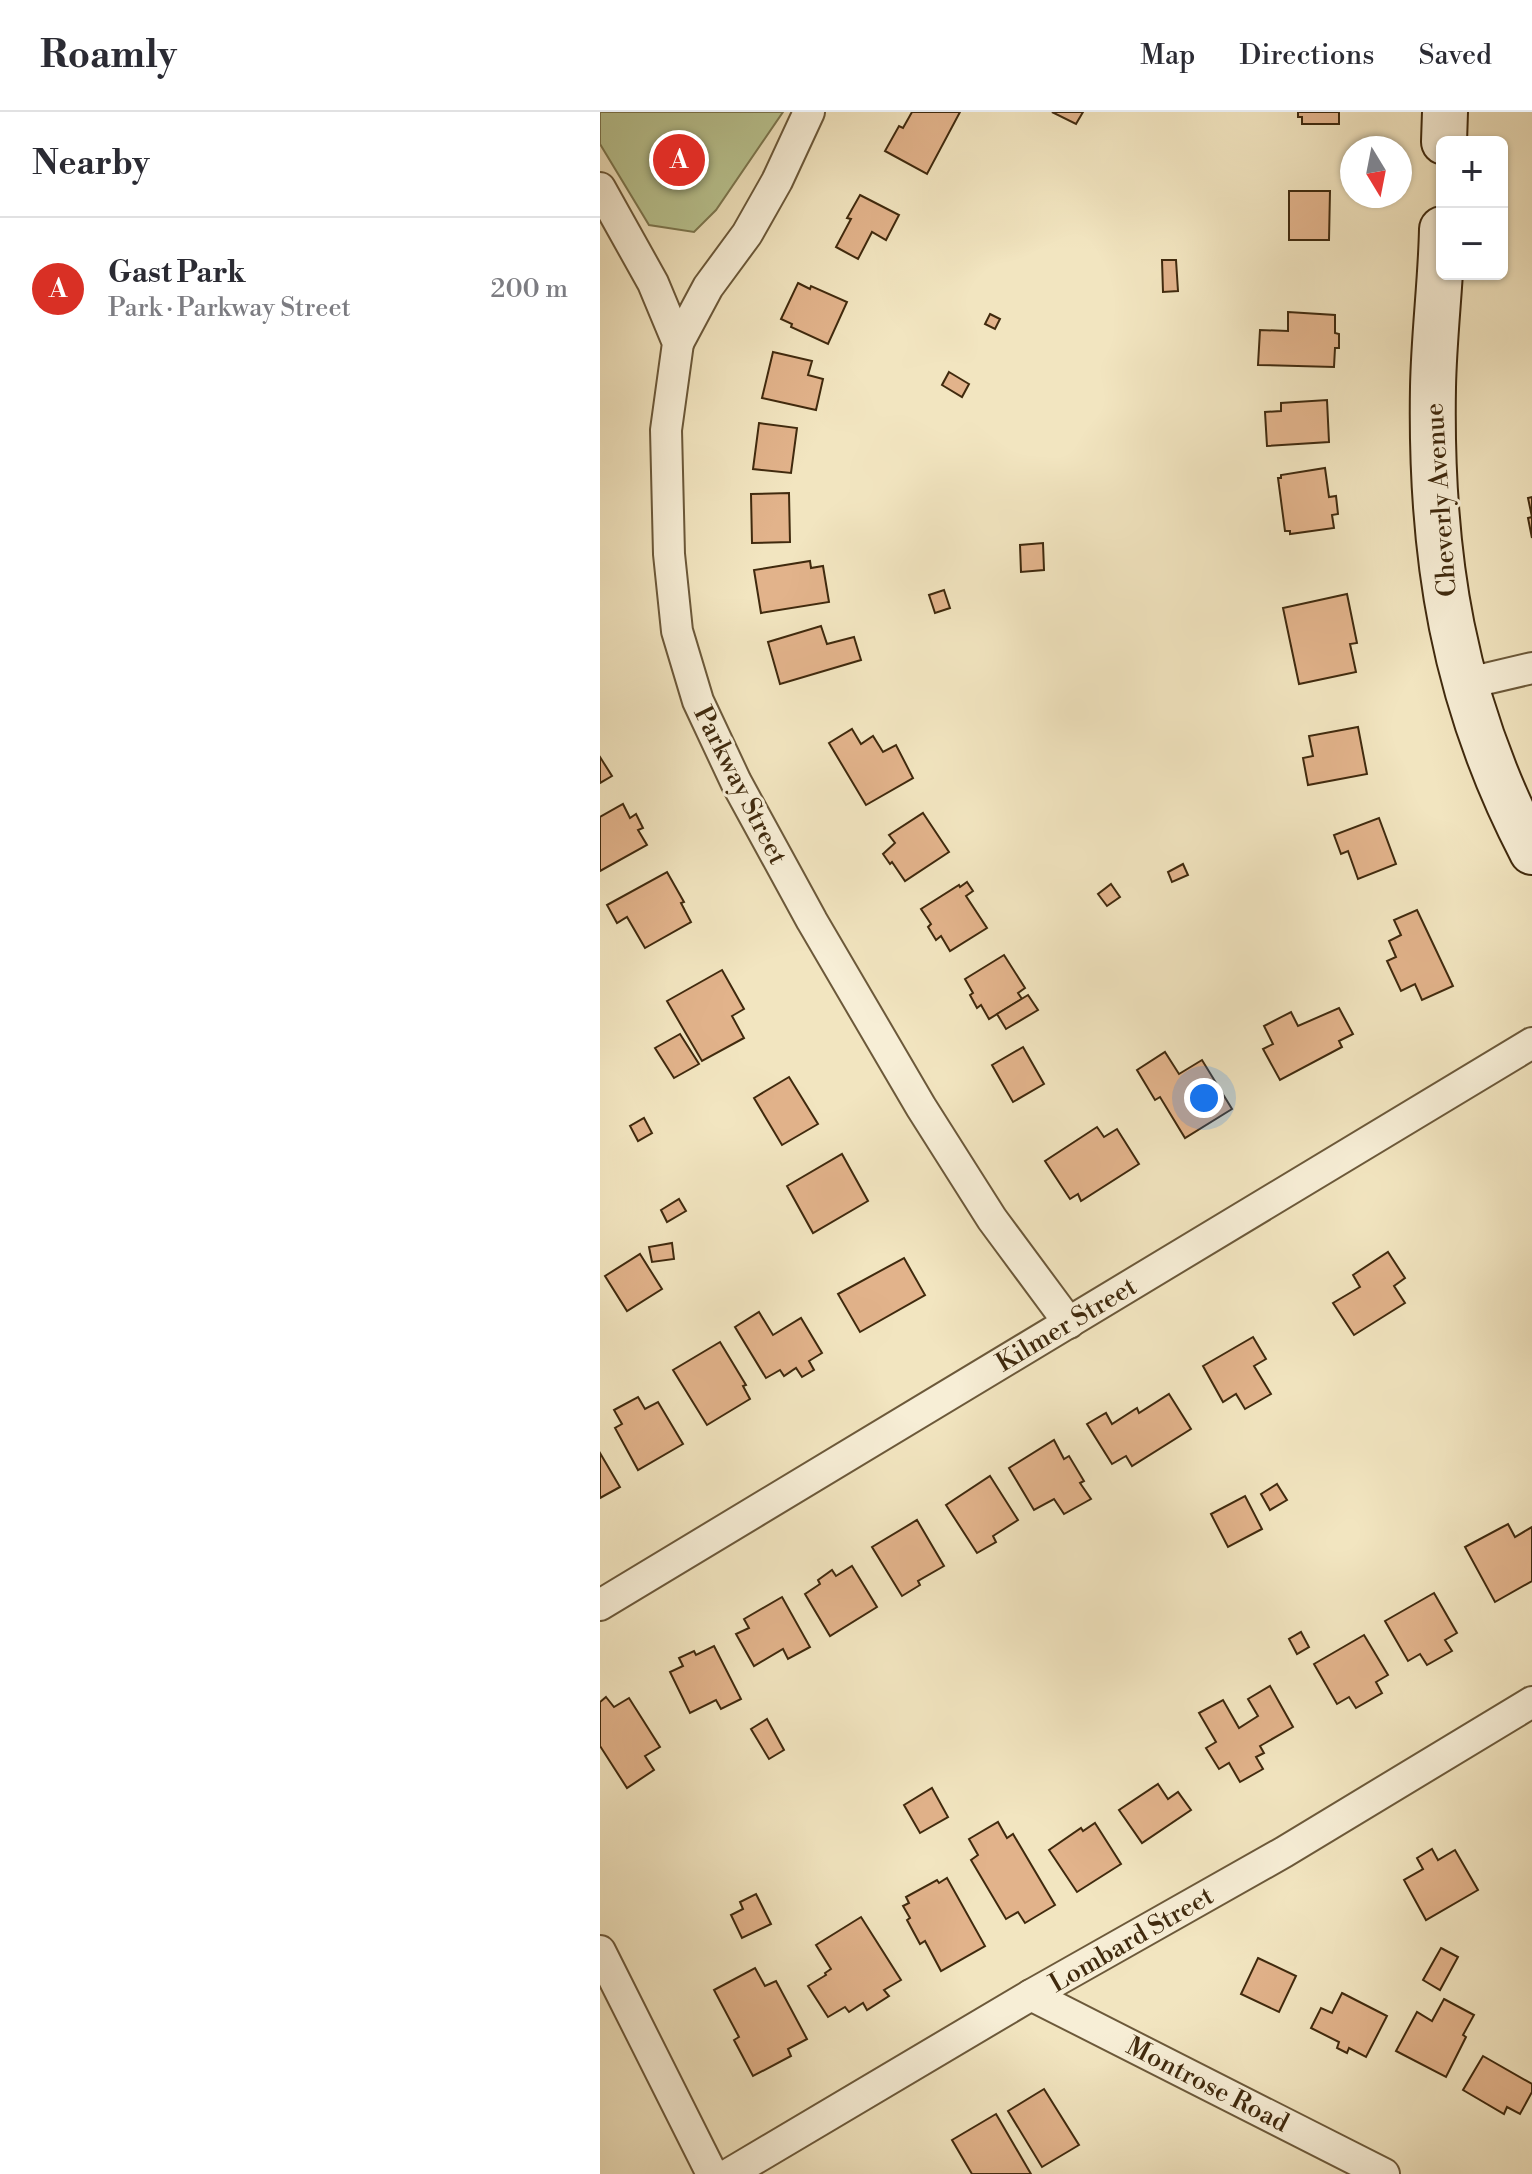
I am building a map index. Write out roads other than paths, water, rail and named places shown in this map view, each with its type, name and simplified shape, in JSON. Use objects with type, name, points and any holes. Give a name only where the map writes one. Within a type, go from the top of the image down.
[{"type":"street","points":[[678,343],[708,287],[747,234],[777,181],[809,112]]},
{"type":"street","points":[[1444,136],[1445,112]]},
{"type":"street","points":[[600,188],[653,283],[678,343]]},
{"type":"street","name":"Cheverly Avenue","points":[[1439,280],[1433,385],[1434,487],[1444,597],[1464,684],[1485,750],[1532,852]]},
{"type":"street","name":"Parkway Street","points":[[678,343],[666,430],[669,554],[677,631],[698,701],[736,782],[812,921],[921,1107],[992,1219],[1069,1323]]},
{"type":"street","points":[[1464,684],[1532,668]]},
{"type":"street","name":"Kilmer Street","points":[[600,1605],[1532,1043]]},
{"type":"street","name":"Lombard Street","points":[[729,2174],[1031,1995],[1284,1852],[1532,1702]]},
{"type":"street","points":[[600,1951],[712,2174]]},
{"type":"street","name":"Montrose Road","points":[[1031,1995],[1384,2174]]},
{"type":"place","name":"Gast Park","points":[[679,160]]}]
